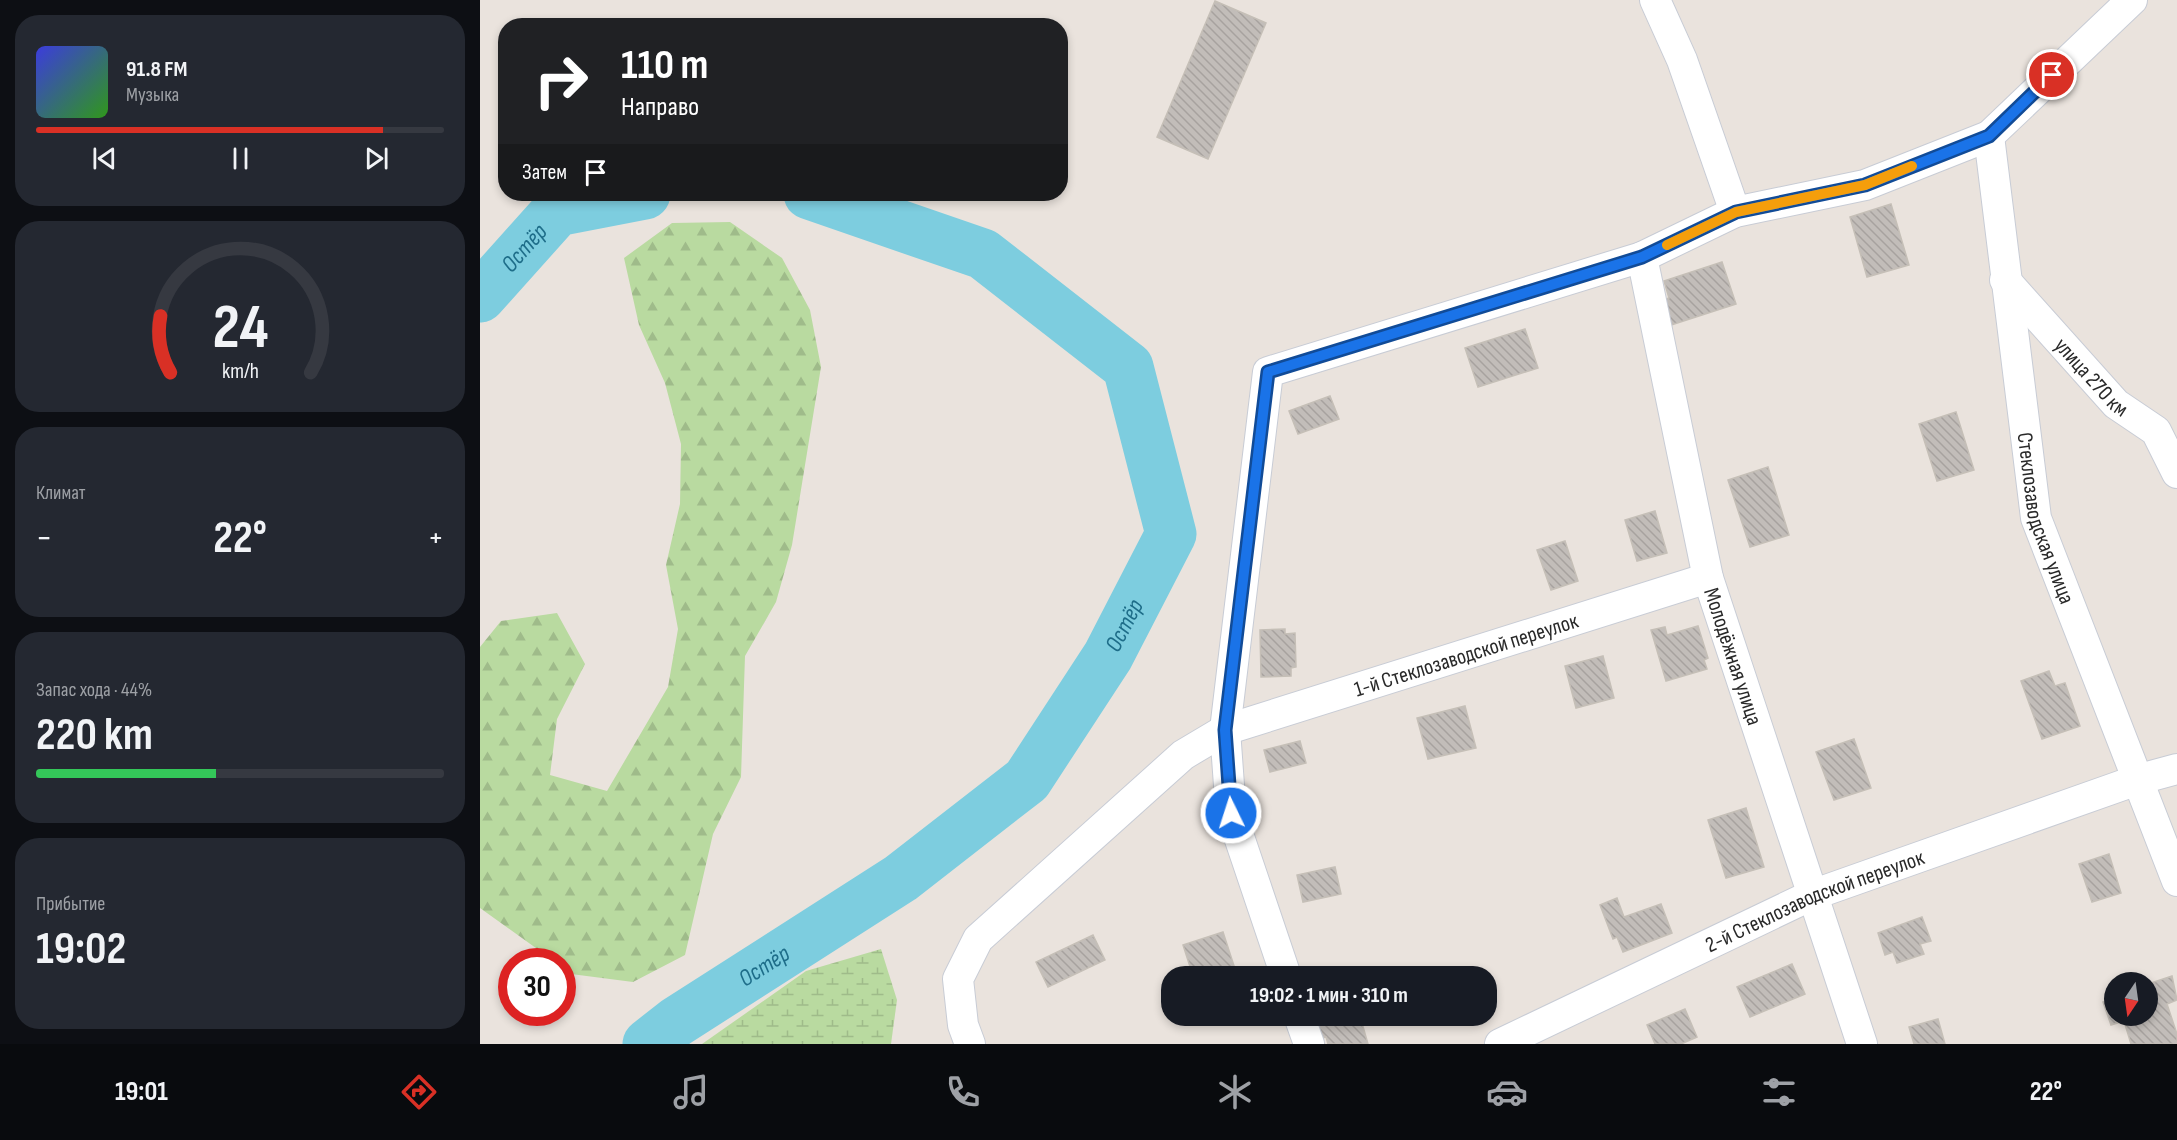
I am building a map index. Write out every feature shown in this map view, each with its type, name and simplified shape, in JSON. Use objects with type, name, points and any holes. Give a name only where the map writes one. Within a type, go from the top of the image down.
[{"type":"street","points":[[1655,0],[1682,60],[1736,212]]},
{"type":"street","points":[[1283,966],[1231,813],[1225,730],[1268,372],[1642,257],[1736,212],[1865,185],[1989,136],[2132,0]]},
{"type":"street","name":"Стеклозаводская улица","points":[[1989,136],[2036,518],[2140,779],[2177,881]]},
{"type":"street","name":"Молодёжная улица","points":[[1642,257],[1708,578],[1862,1044]]},
{"type":"street","name":"улица 270 км","points":[[2005,280],[2116,404],[2156,431],[2177,473]]},
{"type":"street","name":"1-й Стеклозаводской переулок","points":[[970,1044],[963,1025],[958,979],[978,939],[1183,755],[1225,730],[1708,578]]},
{"type":"street","name":"2-й Стеклозаводской переулок","points":[[1500,1044],[1812,895],[2140,779],[2177,769]]},
{"type":"street","points":[[1303,1026],[1309,1044]]},
{"type":"green space","points":[[730,222],[782,258],[810,310],[821,367],[792,545],[776,602],[745,656],[741,777],[713,834],[685,955],[633,982],[576,975],[576,948],[536,948],[480,908],[480,647],[501,621],[557,613],[585,664],[557,719],[550,775],[607,791],[668,687],[678,629],[666,565],[680,504],[681,444],[665,383],[639,325],[624,258],[672,223]]},
{"type":"green space","points":[[881,949],[897,1000],[891,1044],[702,1044],[806,971]]},
{"type":"building","points":[[1215,1],[1266,23],[1208,159],[1157,137]]},
{"type":"building","points":[[1891,204],[1909,265],[1867,277],[1850,217]]},
{"type":"building","points":[[1722,262],[1736,304],[1668,326],[1660,301],[1669,298],[1664,281]]},
{"type":"building","points":[[1525,329],[1538,368],[1478,387],[1465,348]]},
{"type":"building","points":[[1330,396],[1339,419],[1298,434],[1289,411]]},
{"type":"building","points":[[1956,412],[1974,470],[1937,481],[1919,424]]},
{"type":"building","points":[[1768,467],[1789,535],[1750,547],[1728,480]]},
{"type":"building","points":[[1655,511],[1667,553],[1637,561],[1625,520]]},
{"type":"building","points":[[1565,541],[1578,581],[1551,590],[1537,550]]},
{"type":"building","points":[[1698,626],[1708,658],[1704,660],[1707,669],[1666,681],[1651,630],[1665,627],[1667,635]]},
{"type":"building","points":[[1285,629],[1285,634],[1295,633],[1296,667],[1291,668],[1291,676],[1261,677],[1260,630]]},
{"type":"building","points":[[1603,656],[1614,698],[1576,708],[1565,666]]},
{"type":"building","points":[[2049,671],[2055,686],[2065,683],[2080,726],[2042,739],[2021,681]]},
{"type":"building","points":[[1465,706],[1476,748],[1428,759],[1417,718]]},
{"type":"building","points":[[1854,739],[1871,788],[1834,800],[1816,752]]},
{"type":"building","points":[[1300,741],[1306,763],[1270,772],[1264,750]]},
{"type":"building","points":[[1746,808],[1764,867],[1726,878],[1708,820]]},
{"type":"building","points":[[2109,854],[2121,893],[2092,902],[2079,864]]},
{"type":"building","points":[[1335,867],[1341,894],[1303,902],[1297,875]]},
{"type":"building","points":[[1617,898],[1624,917],[1661,904],[1672,933],[1623,952],[1617,937],[1613,939],[1600,905]]},
{"type":"building","points":[[1922,917],[1931,941],[1920,944],[1924,954],[1897,963],[1893,952],[1885,955],[1878,933]]},
{"type":"building","points":[[1223,932],[1234,966],[1190,966],[1183,945]]},
{"type":"building","points":[[1093,935],[1105,960],[1048,987],[1036,962]]},
{"type":"building","points":[[1792,964],[1805,994],[1750,1017],[1737,987]]},
{"type":"building","points":[[2172,976],[2177,1000],[2167,1004],[2177,1034],[2177,1044],[2131,1044],[2126,1026],[2158,1026],[2158,981]]},
{"type":"building","points":[[1685,1009],[1697,1037],[1681,1044],[1655,1044],[1647,1025]]},
{"type":"building","points":[[1938,1019],[1945,1044],[1914,1044],[1909,1027]]},
{"type":"building","points":[[1319,1026],[1363,1026],[1368,1044],[1328,1044],[1326,1037],[1322,1038]]},
{"type":"waterway","name":"Остёр","points":[[480,297],[557,211],[609,201]]},
{"type":"waterway","name":"Остёр","points":[[648,1044],[676,1022],[901,878],[1027,780],[1108,656],[1171,534],[1128,367],[983,254],[829,201]]},
{"type":"slow traffic","points":[[1667,245],[1736,212],[1865,185],[1912,166]]},
{"type":"route","points":[[1231,813],[1225,730],[1268,372],[1642,257],[1736,212],[1865,185],[1989,136],[2052,75]]}]
